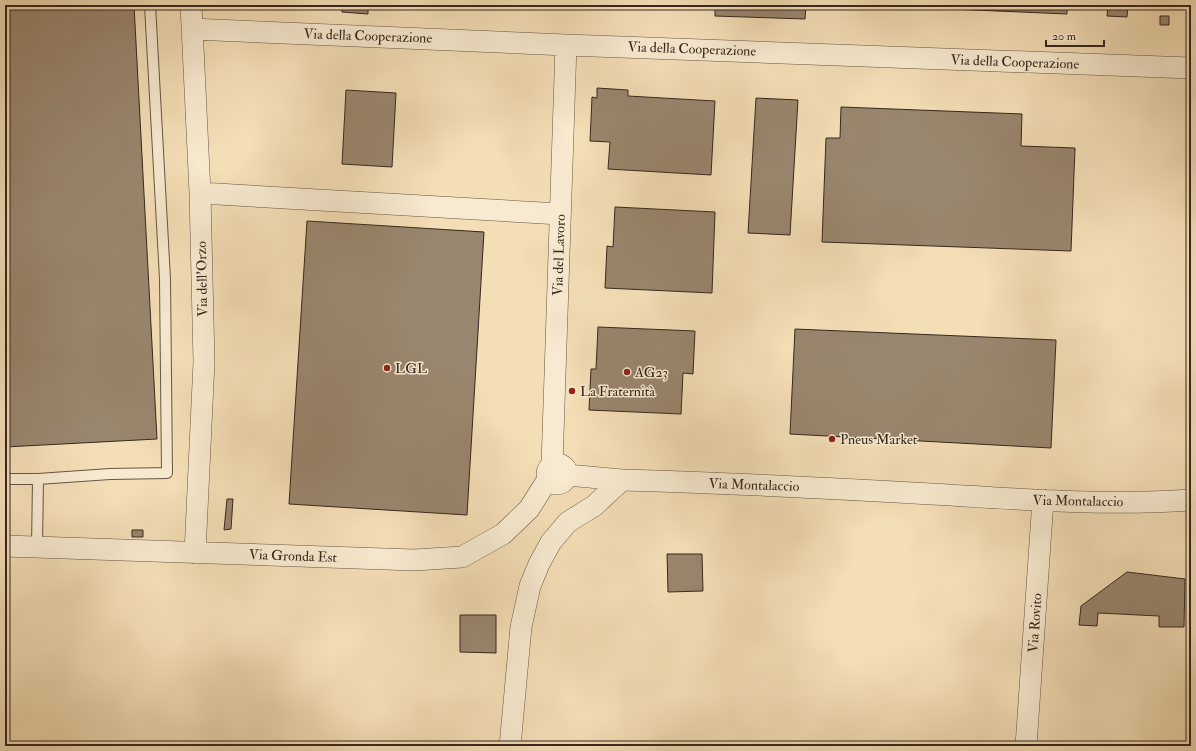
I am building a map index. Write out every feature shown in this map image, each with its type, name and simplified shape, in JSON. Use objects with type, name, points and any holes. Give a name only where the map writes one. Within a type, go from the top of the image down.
[{"type":"street","name":"Via dell'Orzo","points":[[191,5],[200,193],[204,362],[195,553]]},
{"type":"street","name":"Via della Cooperazione","points":[[192,29],[566,45],[1191,68]]},
{"type":"street","name":"Via del Lavoro","points":[[556,473],[560,214],[566,45]]},
{"type":"street","points":[[200,193],[560,214]]},
{"type":"street","points":[[556,473],[622,480]]},
{"type":"street","name":"Via Gronda Est","points":[[5,546],[414,560],[462,557],[503,534],[528,508],[556,473]]},
{"type":"street","points":[[510,746],[521,627],[530,586],[539,564],[551,542],[568,522],[594,506],[622,480]]},
{"type":"street","name":"Via Montalaccio","points":[[622,480],[766,485],[1043,500],[1108,502],[1191,500]]},
{"type":"street","name":"Via Rovito","points":[[1026,746],[1043,500]]},
{"type":"lane","points":[[5,479],[38,479],[110,474],[167,474],[166,279],[150,5]]},
{"type":"lane","points":[[37,547],[38,479]]},
{"type":"building","points":[[5,5],[134,5],[157,439],[5,447]]},
{"type":"building","points":[[342,5],[368,5],[368,14],[342,12]]},
{"type":"building","points":[[715,5],[806,5],[805,19],[715,16]]},
{"type":"building","points":[[856,5],[1067,5],[1067,14]]},
{"type":"building","points":[[1108,5],[1128,5],[1127,17],[1107,16]]},
{"type":"building","points":[[1160,16],[1169,16],[1169,25],[1160,25]]},
{"type":"building","points":[[597,88],[628,90],[628,96],[715,101],[711,175],[608,169],[610,142],[590,141],[592,97],[597,98]]},
{"type":"building","points":[[346,90],[396,93],[392,167],[342,164]]},
{"type":"building","points":[[756,98],[798,100],[790,235],[748,233]]},
{"type":"building","points":[[841,107],[1022,114],[1021,146],[1075,148],[1071,251],[822,242],[826,138],[840,138]]},
{"type":"building","points":[[615,207],[715,212],[712,293],[605,288],[607,246],[613,247]]},
{"type":"building","name":"LGL","points":[[307,221],[484,232],[467,515],[289,504]]},
{"type":"building","points":[[598,327],[695,331],[693,374],[683,373],[681,414],[589,410],[591,369],[596,369]]},
{"type":"building","points":[[795,329],[1056,340],[1051,448],[790,434]]},
{"type":"building","points":[[227,499],[233,499],[231,529],[224,530]]},
{"type":"building","points":[[132,530],[143,530],[143,537],[132,537]]},
{"type":"building","points":[[667,554],[702,554],[703,591],[668,592]]},
{"type":"building","points":[[1127,572],[1185,579],[1184,627],[1159,627],[1159,616],[1098,613],[1097,626],[1079,625],[1081,606]]},
{"type":"building","points":[[460,615],[496,615],[496,653],[460,652]]},
{"type":"building","points":[[497,745],[497,746],[463,746]]},
{"type":"place","name":"LGL","points":[[387,368]]},
{"type":"place","name":"AG23","points":[[627,372]]},
{"type":"place","name":"La Fraternità","points":[[572,391]]},
{"type":"place","name":"Pneus Market","points":[[832,439]]}]
